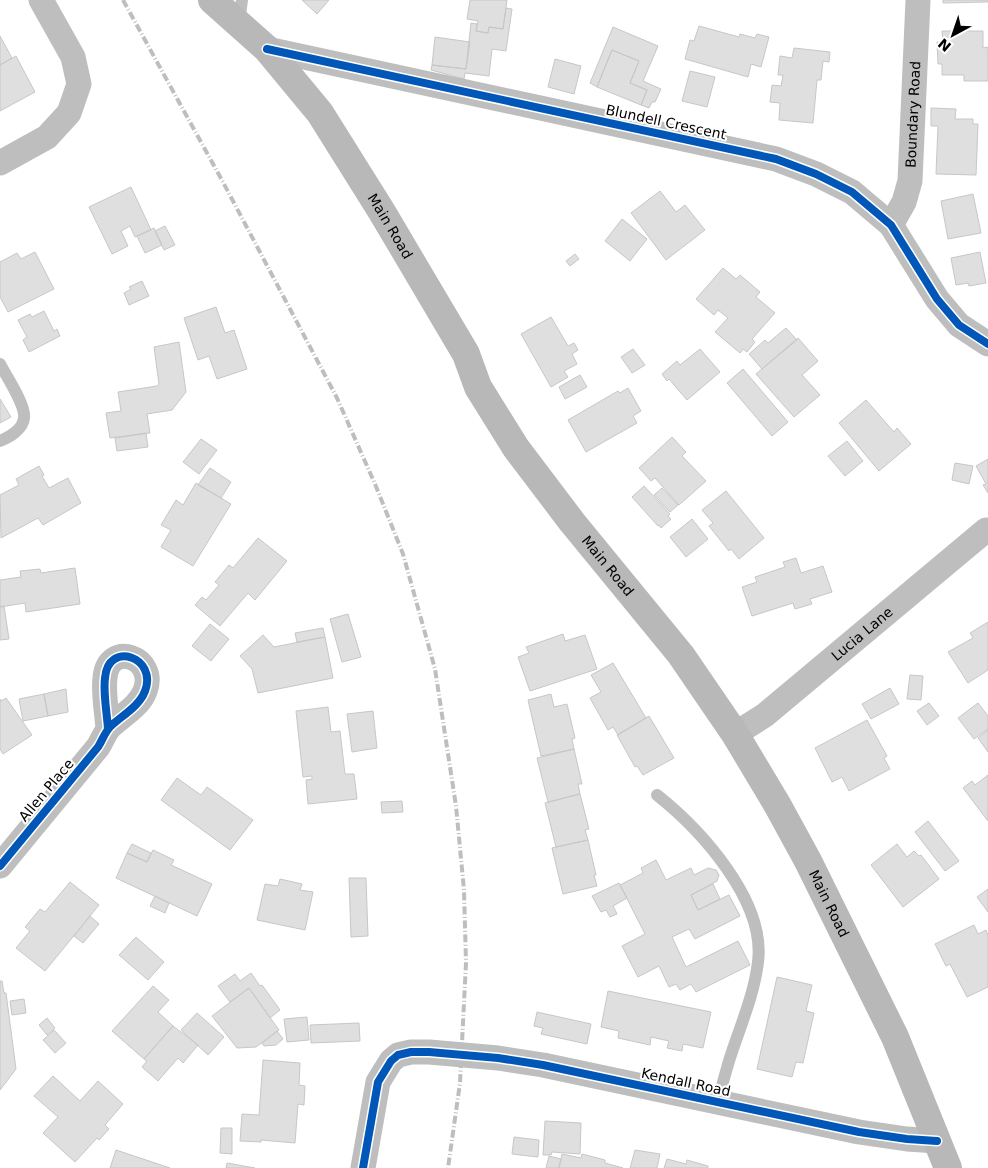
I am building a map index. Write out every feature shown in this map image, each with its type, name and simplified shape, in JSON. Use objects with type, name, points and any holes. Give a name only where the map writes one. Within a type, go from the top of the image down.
[{"type":"main road","name":"Main Road","points":[[212,0],[241,12],[268,49],[320,113],[367,187],[466,354],[478,387],[516,448],[572,522],[682,655],[735,734],[808,861],[894,1037],[948,1168]]},
{"type":"street","points":[[0,163],[47,137],[69,113],[79,84],[73,57],[41,0]]},
{"type":"street","name":"Boundary Road","points":[[891,225],[904,202],[910,181],[918,0]]},
{"type":"street","name":"Blundell Crescent","points":[[268,49],[776,159],[816,174],[852,192],[891,225],[937,299],[959,325],[988,344]]},
{"type":"street","name":"Lucia Lane","points":[[735,734],[765,715],[986,530]]},
{"type":"street","name":"Allen Place","points":[[0,866],[98,747],[108,729]]},
{"type":"street","name":"Kendall Road","points":[[363,1168],[378,1082],[391,1061],[398,1055],[410,1052],[498,1058],[543,1065],[859,1132],[907,1139],[938,1141]]},
{"type":"lane","points":[[0,364],[25,416],[23,424],[0,441]]},
{"type":"lane","points":[[657,795],[693,827],[719,857],[744,899],[754,921],[758,940],[758,962],[752,991],[718,1102]]},
{"type":"building","points":[[302,0],[329,0],[317,14]]},
{"type":"building","points":[[470,0],[507,0],[503,29],[489,27],[488,33],[476,31],[478,21],[467,19]]},
{"type":"building","points":[[943,0],[988,0],[988,2],[943,3]]},
{"type":"building","points":[[506,8],[512,9],[506,51],[492,49],[489,76],[465,73],[464,79],[431,70],[432,65],[466,69],[471,23],[477,24],[476,31],[488,33],[489,27],[503,29]]},
{"type":"building","points":[[699,26],[739,37],[740,34],[755,38],[757,34],[769,37],[761,67],[751,64],[748,77],[685,59],[690,40],[694,41]]},
{"type":"building","points":[[613,27],[658,46],[643,81],[661,89],[655,102],[652,102],[649,108],[641,105],[647,90],[630,83],[639,61],[612,50],[597,87],[590,83]]},
{"type":"building","points":[[942,31],[983,31],[983,48],[988,47],[988,81],[964,81],[964,75],[942,75],[942,64],[938,64],[937,42],[943,42]]},
{"type":"building","points":[[0,36],[12,58],[0,65]]},
{"type":"building","points":[[435,37],[470,42],[466,69],[432,65]]},
{"type":"building","points":[[794,48],[830,52],[829,62],[823,61],[821,80],[817,80],[813,123],[779,120],[780,103],[770,102],[772,85],[781,86],[783,75],[778,75],[780,56],[792,58]]},
{"type":"building","points":[[612,50],[639,61],[630,83],[647,90],[641,105],[597,87]]},
{"type":"building","points":[[16,56],[35,92],[0,111],[0,65]]},
{"type":"building","points":[[555,59],[581,66],[574,94],[548,87]]},
{"type":"building","points":[[690,71],[715,77],[707,107],[682,101]]},
{"type":"building","points":[[931,108],[956,109],[955,119],[973,119],[973,124],[978,124],[976,175],[936,174],[938,126],[931,126]]},
{"type":"building","points":[[131,187],[151,230],[135,237],[130,226],[121,231],[128,246],[112,254],[89,207]]},
{"type":"building","points":[[660,191],[676,212],[685,205],[705,230],[666,260],[631,213]]},
{"type":"building","points":[[973,194],[981,233],[948,239],[941,201]]},
{"type":"building","points":[[622,219],[647,239],[630,261],[605,241]]},
{"type":"building","points":[[165,226],[175,245],[164,250],[155,231]]},
{"type":"building","points":[[154,228],[162,245],[145,253],[137,236]]},
{"type":"building","points":[[35,252],[54,289],[8,312],[0,297],[0,262],[17,253],[21,259]]},
{"type":"building","points":[[980,252],[986,283],[969,286],[968,283],[956,285],[951,258]]},
{"type":"building","points":[[575,254],[579,259],[570,266],[566,261]]},
{"type":"building","points":[[723,268],[736,279],[740,275],[760,292],[756,297],[775,313],[752,339],[755,342],[747,352],[743,349],[740,353],[715,332],[728,318],[718,310],[714,315],[696,299]]},
{"type":"building","points":[[142,281],[149,296],[129,305],[124,293],[131,289],[129,287]]},
{"type":"building","points":[[216,307],[225,333],[234,330],[247,369],[217,379],[209,356],[198,360],[184,318]]},
{"type":"building","points":[[44,311],[54,331],[57,329],[60,336],[29,352],[23,340],[27,337],[18,320],[30,314],[32,317]]},
{"type":"building","points":[[551,317],[568,346],[574,343],[578,350],[572,354],[577,364],[564,371],[568,377],[551,387],[521,334]]},
{"type":"building","points":[[786,328],[797,340],[762,369],[749,354],[765,340],[768,343]]},
{"type":"building","points":[[798,338],[818,361],[802,375],[820,395],[794,417],[756,374]]},
{"type":"building","points":[[179,342],[186,392],[172,410],[147,414],[150,433],[110,438],[106,413],[121,411],[118,392],[157,386],[159,384],[154,347]]},
{"type":"building","points":[[633,349],[645,365],[632,373],[621,357]]},
{"type":"building","points":[[700,349],[720,372],[687,400],[669,379],[667,381],[662,374],[677,361],[680,365]]},
{"type":"building","points":[[743,369],[788,422],[772,436],[727,383]]},
{"type":"building","points":[[580,375],[587,387],[565,399],[559,387]]},
{"type":"building","points":[[628,388],[641,411],[633,416],[637,423],[586,452],[568,420],[618,391],[620,393]]},
{"type":"building","points":[[0,399],[11,417],[0,423]]},
{"type":"building","points":[[866,400],[894,432],[897,428],[911,444],[879,471],[839,423]]},
{"type":"building","points":[[146,433],[148,447],[117,451],[115,438]]},
{"type":"building","points":[[672,437],[686,452],[682,456],[706,481],[679,505],[655,478],[651,481],[639,468]]},
{"type":"building","points":[[201,439],[217,450],[199,474],[183,462]]},
{"type":"building","points":[[847,441],[863,461],[845,476],[828,456]]},
{"type":"building","points":[[988,459],[988,493],[983,485],[986,484],[976,466]]},
{"type":"building","points":[[955,463],[973,466],[969,484],[952,480]]},
{"type":"building","points":[[39,466],[49,488],[68,478],[81,503],[43,525],[38,518],[1,538],[0,495],[19,485],[16,479]]},
{"type":"building","points":[[210,468],[231,482],[221,498],[198,485]]},
{"type":"building","points":[[196,483],[231,504],[193,566],[161,547],[171,530],[161,525],[176,500],[183,505]]},
{"type":"building","points":[[644,486],[670,514],[668,516],[671,519],[661,528],[632,497]]},
{"type":"building","points":[[662,488],[678,505],[670,512],[654,495]]},
{"type":"building","points":[[726,491],[764,538],[739,559],[731,549],[729,551],[709,526],[713,523],[702,510]]},
{"type":"building","points":[[692,519],[708,539],[686,557],[670,537]]},
{"type":"building","points":[[258,538],[287,561],[255,600],[248,593],[220,626],[195,605],[202,597],[206,600],[219,585],[215,582],[229,565],[233,568]]},
{"type":"building","points":[[796,558],[801,573],[823,566],[832,592],[810,599],[812,604],[795,609],[793,603],[752,616],[742,587],[757,582],[755,577],[785,567],[783,562]]},
{"type":"building","points":[[75,568],[80,604],[26,612],[25,603],[0,607],[0,580],[21,577],[20,571],[40,569],[41,573]]},
{"type":"building","points":[[4,606],[9,639],[0,640],[0,607]]},
{"type":"building","points":[[348,614],[361,657],[342,662],[330,619]]},
{"type":"building","points":[[988,622],[988,670],[968,683],[948,652],[973,638],[970,633]]},
{"type":"building","points":[[210,624],[229,639],[211,661],[192,646]]},
{"type":"building","points":[[323,628],[325,637],[297,642],[295,633]]},
{"type":"building","points":[[563,634],[565,641],[585,635],[597,669],[530,691],[518,657],[529,653],[526,647]]},
{"type":"building","points":[[263,635],[274,647],[325,637],[333,678],[258,693],[252,669],[240,656]]},
{"type":"building","points":[[613,663],[646,718],[618,735],[613,727],[608,730],[590,698],[601,692],[591,675]]},
{"type":"building","points":[[910,675],[923,676],[921,700],[907,699]]},
{"type":"building","points":[[890,688],[899,704],[871,719],[862,704]]},
{"type":"building","points":[[66,689],[68,712],[48,716],[44,694]]},
{"type":"building","points":[[44,694],[48,716],[23,721],[19,699]]},
{"type":"building","points":[[551,694],[554,707],[567,704],[575,738],[572,739],[574,749],[541,756],[528,700]]},
{"type":"building","points":[[6,698],[32,735],[3,754],[0,749],[0,699],[1,701]]},
{"type":"building","points":[[929,703],[939,716],[927,725],[917,711]]},
{"type":"building","points":[[978,703],[988,716],[988,729],[974,739],[958,718]]},
{"type":"building","points":[[328,707],[331,732],[340,731],[345,774],[354,774],[357,799],[308,804],[306,780],[312,779],[312,776],[303,777],[296,711]]},
{"type":"building","points":[[373,711],[377,748],[352,752],[347,714]]},
{"type":"building","points":[[649,716],[674,758],[643,775],[637,766],[635,767],[617,735]]},
{"type":"building","points":[[867,720],[887,756],[884,758],[890,769],[849,791],[842,777],[832,782],[815,748]]},
{"type":"building","points":[[988,730],[988,752],[978,738]]},
{"type":"building","points":[[574,749],[582,784],[578,784],[580,794],[548,802],[537,758]]},
{"type":"building","points":[[988,775],[988,821],[963,788],[972,781],[975,785]]},
{"type":"building","points":[[177,778],[201,795],[207,787],[253,820],[230,850],[161,800]]},
{"type":"building","points":[[580,794],[589,829],[585,830],[588,840],[556,847],[545,803]]},
{"type":"building","points":[[402,801],[403,812],[382,813],[381,802]]},
{"type":"building","points":[[928,821],[959,861],[945,871],[915,832]]},
{"type":"building","points":[[588,840],[597,886],[563,894],[552,848]]},
{"type":"building","points":[[132,844],[151,853],[147,862],[127,853]]},
{"type":"building","points":[[897,844],[907,857],[914,851],[919,856],[921,855],[939,879],[903,907],[871,865]]},
{"type":"building","points":[[153,850],[174,860],[171,865],[212,884],[197,916],[116,878],[127,853],[147,862]]},
{"type":"building","points":[[656,860],[666,880],[691,868],[694,875],[708,868],[716,870],[719,875],[717,881],[691,895],[698,910],[729,895],[740,916],[695,939],[689,929],[672,937],[686,967],[738,941],[750,965],[696,992],[691,984],[680,990],[676,984],[669,987],[659,966],[638,977],[622,946],[645,934],[620,885],[643,873],[641,868]]},
{"type":"building","points":[[349,878],[366,878],[368,936],[351,937]]},
{"type":"building","points":[[280,879],[302,884],[300,890],[313,892],[305,930],[257,920],[265,884],[278,886]]},
{"type":"building","points":[[70,882],[99,905],[45,971],[16,948],[30,931],[25,927],[40,909],[45,912]]},
{"type":"building","points":[[619,883],[627,898],[613,906],[617,914],[610,917],[606,910],[601,912],[592,896]]},
{"type":"building","points":[[713,884],[720,899],[698,910],[691,895]]},
{"type":"building","points":[[988,889],[988,912],[977,897]]},
{"type":"building","points":[[155,896],[169,903],[165,913],[150,906]]},
{"type":"building","points":[[90,916],[99,924],[83,943],[74,936]]},
{"type":"building","points":[[974,925],[978,934],[986,930],[988,935],[988,987],[967,997],[950,964],[946,966],[935,944]]},
{"type":"building","points":[[136,937],[164,962],[148,980],[119,955]]},
{"type":"building","points":[[251,973],[280,1010],[270,1018],[249,988],[230,1002],[218,986],[235,974],[240,981]]},
{"type":"building","points":[[777,977],[812,985],[806,1011],[814,1013],[803,1063],[796,1062],[792,1077],[757,1069]]},
{"type":"building","points":[[0,981],[2,981],[4,993],[6,993],[16,1069],[0,1090]]},
{"type":"building","points":[[153,986],[169,1000],[158,1012],[173,1026],[144,1059],[112,1031]]},
{"type":"building","points":[[249,988],[279,1030],[256,1047],[237,1048],[212,1016]]},
{"type":"building","points":[[608,991],[711,1012],[703,1048],[683,1044],[682,1051],[667,1048],[669,1041],[651,1037],[650,1045],[618,1038],[619,1031],[601,1027]]},
{"type":"building","points":[[24,999],[26,1013],[12,1015],[10,1001]]},
{"type":"building","points":[[537,1012],[591,1024],[587,1044],[541,1034],[543,1028],[534,1026]]},
{"type":"building","points":[[197,1013],[224,1037],[208,1055],[181,1030]]},
{"type":"building","points":[[307,1017],[309,1040],[287,1042],[284,1019]]},
{"type":"building","points":[[47,1018],[55,1028],[47,1035],[39,1025]]},
{"type":"building","points":[[359,1023],[360,1041],[311,1043],[310,1025]]},
{"type":"building","points":[[173,1026],[198,1045],[183,1063],[178,1058],[158,1081],[142,1067],[147,1061],[144,1059]]},
{"type":"building","points":[[54,1030],[66,1043],[55,1053],[43,1040]]},
{"type":"building","points":[[277,1031],[283,1039],[276,1045],[264,1046],[262,1043]]},
{"type":"building","points":[[263,1060],[300,1063],[299,1085],[305,1086],[304,1105],[298,1104],[295,1143],[261,1140],[261,1142],[240,1141],[242,1114],[259,1115]]},
{"type":"building","points":[[53,1076],[80,1101],[98,1081],[123,1104],[105,1125],[109,1129],[99,1140],[97,1138],[75,1162],[43,1133],[58,1117],[34,1096]]},
{"type":"building","points":[[545,1121],[581,1123],[580,1154],[552,1152],[551,1155],[543,1155]]},
{"type":"building","points":[[221,1128],[232,1128],[232,1154],[220,1153]]},
{"type":"building","points":[[514,1137],[539,1140],[538,1157],[512,1154]]},
{"type":"building","points":[[116,1150],[170,1168],[110,1168]]},
{"type":"building","points":[[635,1150],[660,1154],[657,1168],[630,1168]]},
{"type":"building","points":[[562,1154],[581,1158],[582,1154],[605,1160],[605,1163],[623,1168],[559,1168]]},
{"type":"building","points":[[549,1156],[561,1159],[559,1168],[546,1168]]},
{"type":"building","points":[[667,1159],[686,1164],[687,1160],[708,1166],[708,1168],[664,1168]]},
{"type":"building","points":[[227,1163],[255,1168],[226,1168]]},
{"type":"railway","points":[[123,0],[224,184],[337,398],[403,554],[435,669],[456,806],[464,890],[466,963],[460,1083],[448,1168]]},
{"type":"cycle path","points":[[267,49],[776,159],[816,174],[852,192],[891,225],[937,299],[959,325],[988,344]]},
{"type":"cycle path","points":[[0,866],[98,747],[108,729],[139,702],[145,691],[147,679],[145,669],[139,662],[131,658],[122,656],[114,659],[108,666],[104,690],[108,729]]},
{"type":"cycle path","points":[[363,1168],[378,1082],[391,1061],[398,1055],[411,1052],[498,1058],[543,1065],[859,1132],[937,1141]]}]
